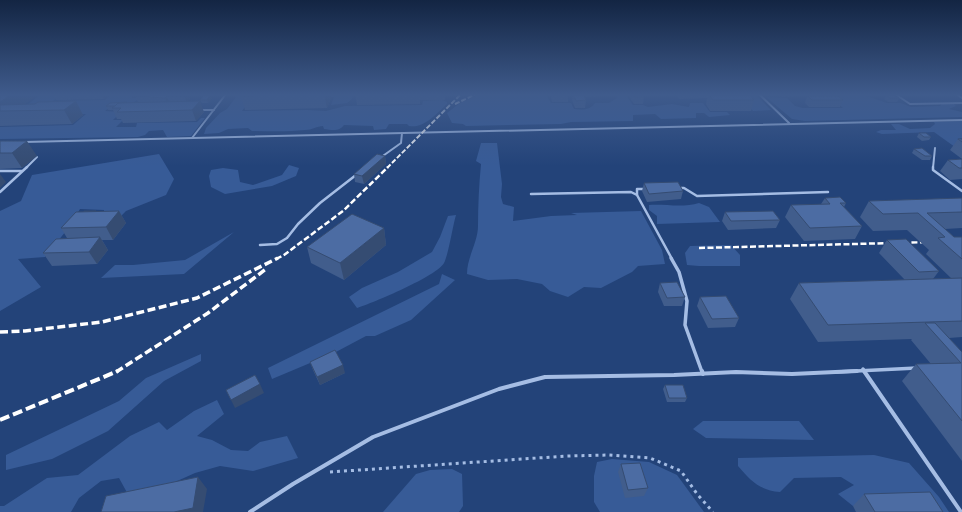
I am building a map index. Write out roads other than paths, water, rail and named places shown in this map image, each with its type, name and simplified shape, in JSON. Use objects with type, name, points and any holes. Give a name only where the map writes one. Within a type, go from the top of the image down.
[{"type":"lane","points":[[192,138],[208,118]]},
{"type":"lane","points":[[784,118],[789,123]]},
{"type":"lane","points":[[23,142],[962,120]]},
{"type":"lane","points":[[379,158],[401,143],[402,133]]},
{"type":"lane","points":[[934,148],[933,170],[962,191]]},
{"type":"lane","points":[[0,192],[37,157]]},
{"type":"lane","points":[[0,171],[23,170]]},
{"type":"lane","points":[[260,245],[276,244],[287,238],[298,224],[320,203],[361,172]]},
{"type":"lane","points":[[676,188],[684,188],[697,196],[828,192]]},
{"type":"lane","points":[[653,189],[637,189],[637,195],[679,272],[687,301],[684,325],[703,374]]},
{"type":"lane","points":[[531,194],[631,192],[637,195]]},
{"type":"lane","points":[[250,512],[293,484],[373,437],[499,389],[545,377],[736,372],[792,374],[863,369],[924,368]]},
{"type":"lane","points":[[863,369],[961,512]]},
{"type":"railway","points":[[388,167],[437,118]]},
{"type":"railway","points":[[278,258],[343,211],[388,167]]},
{"type":"railway","points":[[699,248],[932,242]]},
{"type":"railway","points":[[0,332],[25,331],[102,322],[197,298],[278,258]]},
{"type":"railway","points":[[117,372],[208,313],[266,269]]},
{"type":"railway","points":[[0,420],[117,372]]}]
